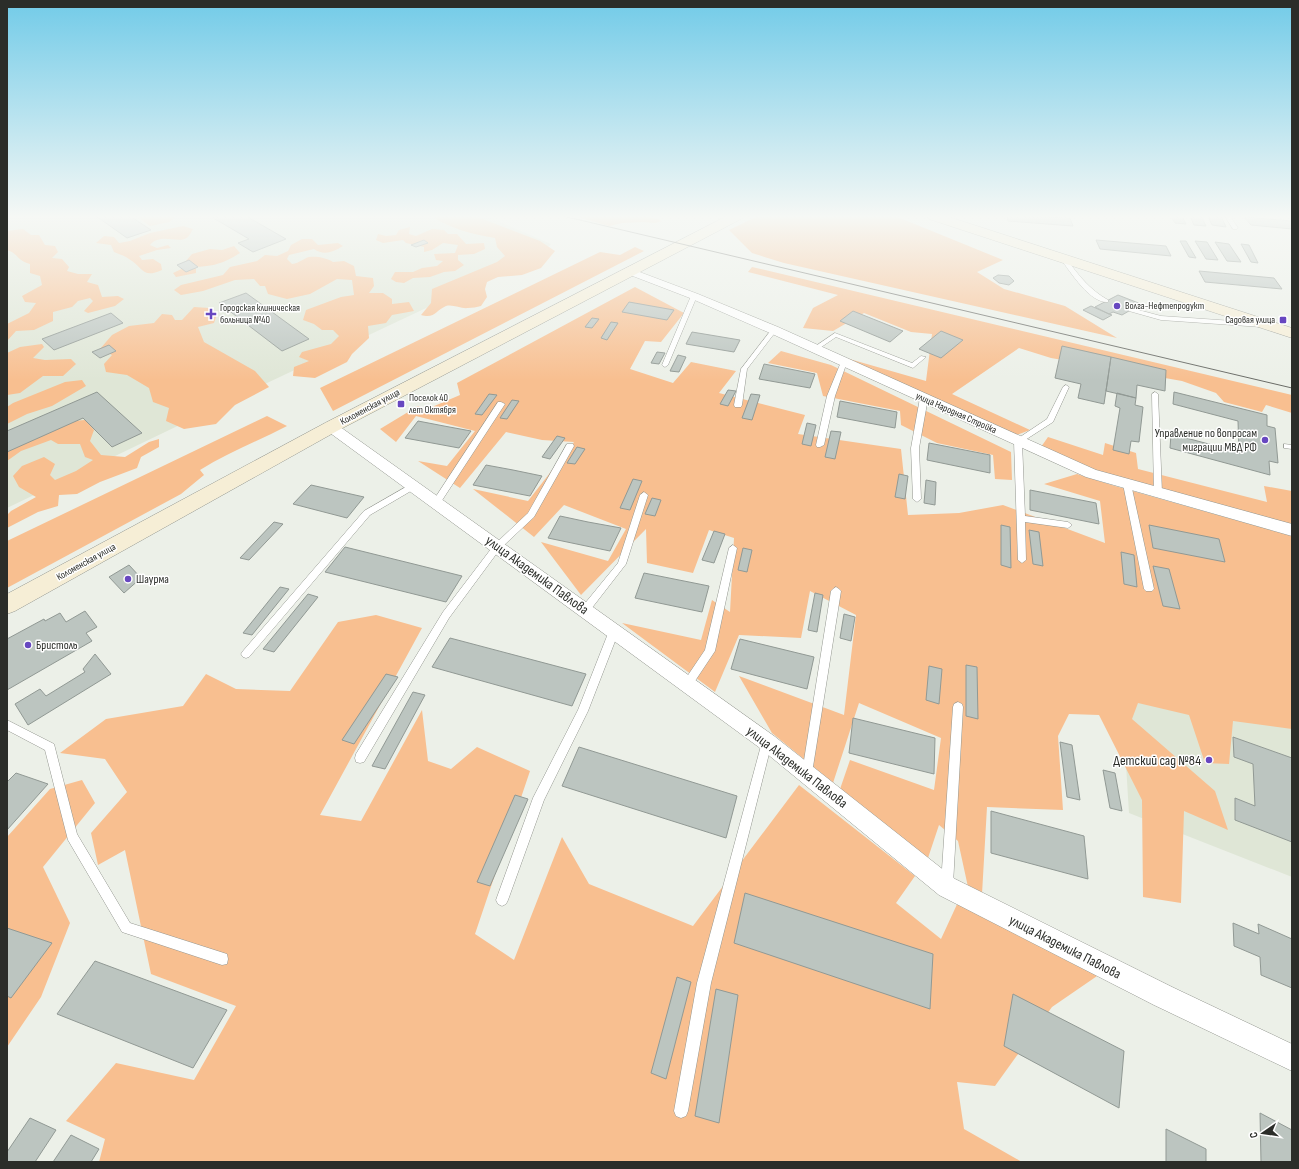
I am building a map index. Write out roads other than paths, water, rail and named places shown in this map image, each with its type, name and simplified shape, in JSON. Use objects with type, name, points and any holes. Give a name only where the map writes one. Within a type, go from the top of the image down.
[{"type":"main road","name":"Коломенская улица","points":[[7,605],[332,427],[629,271]]},
{"type":"main road","points":[[1100,271],[1292,332]]},
{"type":"street","name":"улица Народная Стройка","points":[[629,271],[694,296],[774,330],[1091,474],[1292,530]]},
{"type":"street","name":"улица Академика Павлова","points":[[332,427],[767,742],[947,887],[1163,996],[1292,1058]]},
{"type":"lane","points":[[1072,271],[1078,279],[1099,298],[1106,301]]},
{"type":"lane","points":[[665,365],[694,296]]},
{"type":"lane","points":[[1131,310],[1161,318],[1272,326]]},
{"type":"lane","points":[[738,405],[744,370],[774,330]]},
{"type":"lane","points":[[815,349],[835,335],[913,366],[923,357]]},
{"type":"lane","points":[[820,445],[831,396],[844,362]]},
{"type":"lane","points":[[1022,560],[1018,441],[1050,420],[1066,386]]},
{"type":"lane","points":[[1155,394],[1158,493]]},
{"type":"lane","points":[[917,499],[915,448],[924,398]]},
{"type":"lane","points":[[436,503],[501,404]]},
{"type":"lane","points":[[360,758],[446,615],[497,547],[531,515],[570,446]]},
{"type":"lane","points":[[1127,484],[1149,589]]},
{"type":"lane","points":[[246,654],[367,513],[413,486]]},
{"type":"lane","points":[[585,610],[622,564],[644,495]]},
{"type":"lane","points":[[1020,518],[1068,525]]},
{"type":"lane","points":[[688,684],[710,651],[734,548]]},
{"type":"lane","points":[[807,773],[836,591]]},
{"type":"lane","points":[[502,900],[539,798],[582,711],[614,631]]},
{"type":"lane","points":[[947,887],[958,707]]},
{"type":"lane","points":[[7,725],[50,747],[72,836],[126,928],[222,959]]},
{"type":"lane","points":[[681,1111],[704,983],[767,742]]},
{"type":"tram line","points":[[794,271],[1292,388]]},
{"type":"place","name":"Волга-Нефтепродукт","points":[[1117,306]]},
{"type":"place","name":"Городская клиническая больница №40","points":[[211,314]]},
{"type":"place","name":"Садовая улица","points":[[1283,320]]},
{"type":"place","name":"Поселок 40 лет Октября","points":[[401,404]]},
{"type":"place","name":"Управление по вопросам миграции МВД РФ","points":[[1265,440]]},
{"type":"place","name":"Шаурма","points":[[128,579]]},
{"type":"place","name":"Бристоль","points":[[28,645]]},
{"type":"place","name":"Детский сад №84","points":[[1209,760]]}]
